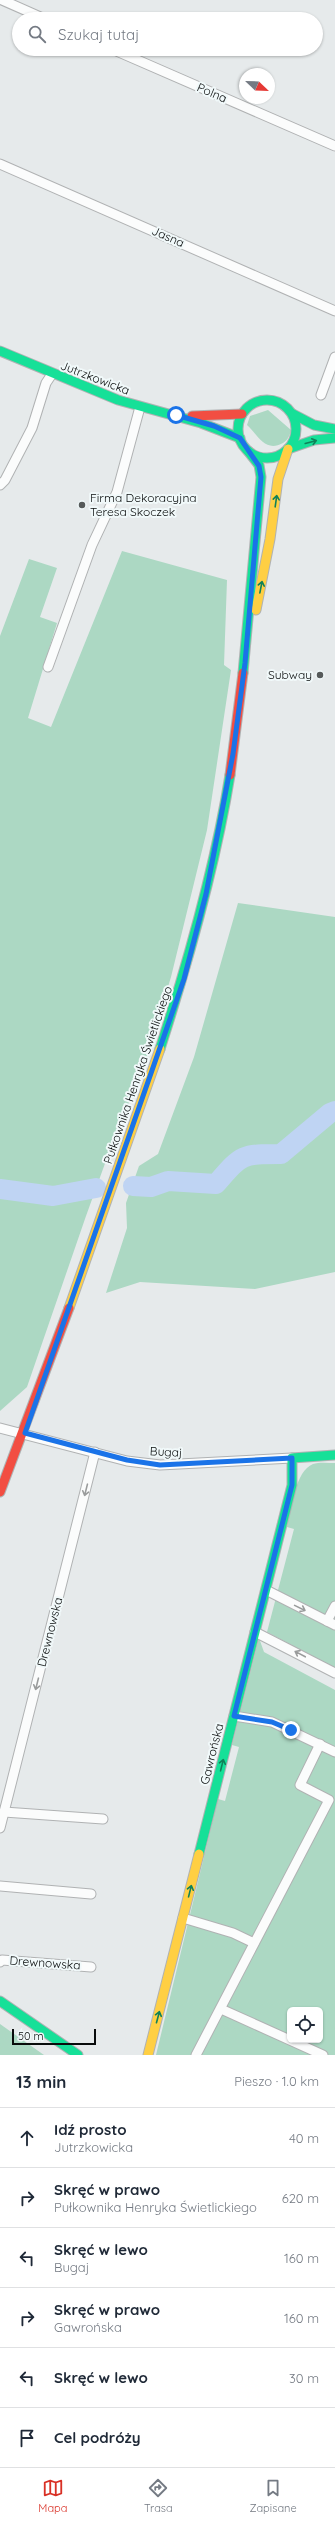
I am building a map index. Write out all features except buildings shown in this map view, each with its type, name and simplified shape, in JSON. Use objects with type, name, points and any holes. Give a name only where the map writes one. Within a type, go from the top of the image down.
[{"type":"street","points":[[2,0],[29,12]]},
{"type":"street","name":"Polna","points":[[128,56],[335,146]]},
{"type":"street","name":"Jasna","points":[[0,164],[335,311]]},
{"type":"street","name":"Jutrzkowicka","points":[[0,351],[52,374],[140,407],[184,417],[221,428],[240,438]]},
{"type":"street","points":[[321,395],[335,357]]},
{"type":"street","points":[[0,485],[6,480],[32,428],[46,383],[52,374]]},
{"type":"street","points":[[335,429],[314,425],[293,414],[284,405],[269,400],[254,403],[242,414],[239,421],[240,438],[248,451],[264,458],[281,454],[288,449],[314,440],[335,438]]},
{"type":"street","points":[[48,667],[92,545],[117,492],[140,407]]},
{"type":"street","name":"Jutrzkowicka","points":[[184,417],[242,414]]},
{"type":"street","points":[[288,449],[296,432],[293,414]]},
{"type":"street","name":"Pułkownika Henryka Świetlickiego","points":[[246,653],[270,540],[278,479],[288,449]]},
{"type":"street","name":"Pułkownika Henryka Świetlickiego","points":[[0,1492],[25,1433],[184,979],[206,894],[221,826],[233,754],[246,653],[261,477],[259,466],[248,451]]},
{"type":"street","name":"Bugaj","points":[[0,1428],[25,1433],[95,1452],[160,1465],[335,1455]]},
{"type":"street","name":"Drewnowska","points":[[0,1828],[95,1452]]},
{"type":"street","name":"Gawrońska","points":[[148,2055],[292,1485],[292,1458]]},
{"type":"street","points":[[266,1590],[331,1623],[335,1606]]},
{"type":"street","points":[[255,1632],[335,1672]]},
{"type":"street","points":[[234,1716],[272,1722],[335,1752]]},
{"type":"street","points":[[196,2055],[254,1943],[332,1801],[300,1785],[320,1744]]},
{"type":"street","points":[[4,1812],[103,1819]]},
{"type":"street","points":[[0,1886],[91,1894]]},
{"type":"street","points":[[183,1918],[233,1933],[254,1943]]},
{"type":"street","name":"Drewnowska","points":[[0,1962],[2,1960],[91,1967]]},
{"type":"street","points":[[0,2001],[78,2055]]},
{"type":"street","points":[[221,2009],[323,2055]]},
{"type":"green space","points":[[268,410],[291,430],[286,440],[277,446],[271,446],[262,442],[247,425],[250,416]]},
{"type":"green space","points":[[122,551],[227,580],[224,665],[231,670],[207,830],[171,977],[141,1075],[116,1133],[27,1387],[0,1411],[0,636],[29,559],[57,568],[40,617],[57,623],[28,718],[51,727]]},
{"type":"green space","points":[[238,903],[335,917],[335,1272],[255,1289],[140,1282],[106,1293],[127,1228],[126,1203],[139,1166],[158,1154],[194,1057]]},
{"type":"green space","points":[[335,1463],[335,1668],[267,1632],[294,1529],[287,1527],[292,1501],[298,1483],[302,1474],[313,1464]]},
{"type":"green space","points":[[259,1638],[264,1652],[335,1690],[335,2055],[156,2055],[218,1799],[225,1801],[239,1747],[232,1745]]},
{"type":"green space","points":[[0,2024],[44,2055],[0,2055]]},
{"type":"waterway","points":[[133,1186],[151,1187],[168,1181],[216,1184],[237,1161],[258,1154],[281,1154],[330,1113],[335,1111]]},
{"type":"waterway","points":[[0,1189],[53,1196],[96,1188]]},
{"type":"traffic: fast","points":[[0,351],[118,400],[201,423],[240,438]]},
{"type":"traffic: fast","points":[[267,400],[278,402],[291,413],[294,418],[296,429],[294,440],[283,453],[278,456],[267,458],[256,456],[243,445],[240,440],[238,429],[240,418],[251,405],[256,402],[267,400]]},
{"type":"traffic: fast","points":[[293,414],[314,425],[335,429]]},
{"type":"traffic: fast","points":[[288,449],[314,440],[335,438]]},
{"type":"traffic: fast","points":[[243,673],[261,477],[259,465],[248,451]]},
{"type":"traffic: fast","points":[[160,1049],[181,981],[209,879],[230,775]]},
{"type":"traffic: fast","points":[[199,1854],[292,1485],[292,1458],[335,1455]]},
{"type":"traffic: fast","points":[[0,2001],[78,2055]]},
{"type":"traffic: slow","points":[[256,610],[270,539],[278,479],[288,449]]},
{"type":"traffic: slow","points":[[69,1308],[160,1049]]},
{"type":"traffic: slow","points":[[148,2055],[199,1854]]},
{"type":"traffic: jam","points":[[192,416],[242,414]]},
{"type":"traffic: jam","points":[[230,775],[243,673]]},
{"type":"traffic: jam","points":[[0,1492],[69,1308]]},
{"type":"place","name":"Firma Dekoracyjna Teresa Skoczek","points":[[82,505]]},
{"type":"place","name":"Subway","points":[[320,675]]},
{"type":"route","points":[[176,415],[221,428],[240,438],[243,445],[256,460],[261,477],[253,551],[246,653],[233,754],[221,826],[206,894],[184,979],[137,1118],[25,1433],[127,1460],[160,1465],[196,1465],[292,1458],[292,1485],[234,1716],[272,1722],[291,1730]]}]
